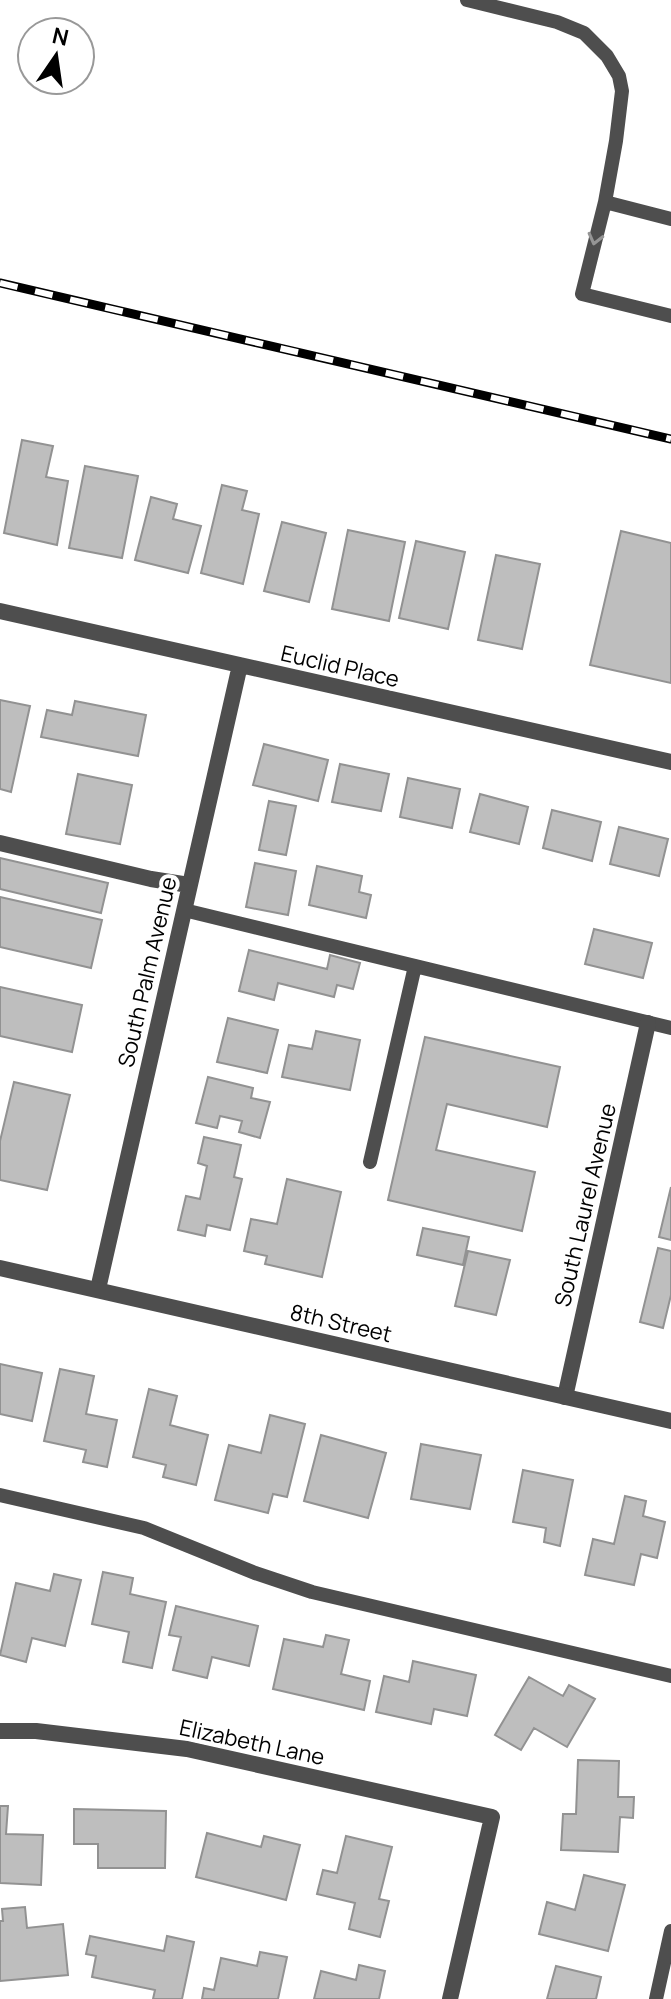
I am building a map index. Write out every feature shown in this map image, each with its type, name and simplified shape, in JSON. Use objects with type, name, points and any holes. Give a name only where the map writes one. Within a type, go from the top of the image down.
[{"type":"street","name":"Euclid Place","points":[[0,611],[671,762]]},
{"type":"street","name":"South Palm Avenue","points":[[98,1289],[240,665]]},
{"type":"street","points":[[0,843],[189,885]]},
{"type":"street","name":"South Laurel Avenue","points":[[565,1397],[648,1023]]},
{"type":"street","name":"8th Street","points":[[0,1268],[671,1421]]},
{"type":"street","name":"Elizabeth Lane","points":[[0,1731],[36,1731],[187,1749],[492,1817],[450,1999]]},
{"type":"lane","points":[[467,0],[557,22],[584,33],[607,56],[619,76],[622,91],[605,202],[582,294],[671,316]]},
{"type":"lane","points":[[605,202],[671,219]]},
{"type":"lane","points":[[184,910],[671,1028]]},
{"type":"lane","points":[[370,1162],[415,966]]},
{"type":"lane","points":[[0,1495],[144,1528],[255,1573],[312,1592],[671,1676]]},
{"type":"lane","points":[[656,1999],[671,1931]]},
{"type":"building","points":[[22,440],[53,446],[46,477],[68,481],[57,545],[4,533]]},
{"type":"building","points":[[85,466],[138,476],[122,558],[69,548]]},
{"type":"building","points":[[222,485],[247,491],[242,510],[259,514],[243,584],[201,573]]},
{"type":"building","points":[[151,497],[177,504],[173,519],[201,526],[188,573],[135,560]]},
{"type":"building","points":[[282,522],[326,533],[309,602],[264,591]]},
{"type":"building","points":[[348,530],[405,542],[389,621],[332,609]]},
{"type":"building","points":[[621,531],[671,543],[671,683],[590,665]]},
{"type":"building","points":[[416,541],[465,552],[448,629],[399,618]]},
{"type":"building","points":[[496,555],[540,564],[522,649],[478,640]]},
{"type":"building","points":[[0,700],[30,706],[11,792],[0,789]]},
{"type":"building","points":[[75,701],[146,715],[138,756],[41,737],[47,710],[72,715]]},
{"type":"building","points":[[264,744],[328,760],[318,801],[253,785]]},
{"type":"building","points":[[340,764],[389,774],[381,811],[332,802]]},
{"type":"building","points":[[78,774],[132,785],[120,844],[66,834]]},
{"type":"building","points":[[408,778],[460,789],[452,828],[400,817]]},
{"type":"building","points":[[480,794],[528,807],[519,844],[470,832]]},
{"type":"building","points":[[269,801],[296,806],[286,855],[259,850]]},
{"type":"building","points":[[552,810],[601,822],[592,861],[543,848]]},
{"type":"building","points":[[619,827],[668,839],[659,876],[610,864]]},
{"type":"building","points":[[0,858],[108,883],[101,913],[0,889]]},
{"type":"building","points":[[255,863],[296,871],[288,915],[246,907]]},
{"type":"building","points":[[317,866],[362,876],[359,892],[371,895],[366,918],[309,905]]},
{"type":"building","points":[[0,897],[102,920],[91,968],[0,947]]},
{"type":"building","points":[[594,929],[652,943],[643,978],[585,964]]},
{"type":"building","points":[[249,950],[327,969],[330,955],[360,963],[353,989],[337,985],[334,997],[278,983],[274,1000],[239,991]]},
{"type":"building","points":[[0,987],[82,1005],[72,1052],[0,1036]]},
{"type":"building","points":[[228,1018],[278,1030],[267,1073],[217,1062]]},
{"type":"building","points":[[316,1031],[360,1040],[350,1090],[282,1077],[289,1045],[312,1049]]},
{"type":"building","points":[[425,1037],[560,1067],[547,1127],[447,1104],[436,1150],[535,1172],[522,1231],[388,1200]]},
{"type":"building","points":[[208,1077],[253,1088],[251,1098],[270,1102],[260,1138],[239,1132],[242,1121],[220,1116],[217,1128],[196,1123]]},
{"type":"building","points":[[14,1082],[70,1095],[47,1190],[0,1180],[0,1141]]},
{"type":"building","points":[[204,1137],[241,1145],[234,1177],[242,1179],[230,1230],[207,1225],[205,1236],[178,1230],[186,1196],[200,1199],[207,1166],[198,1163]]},
{"type":"building","points":[[287,1179],[341,1192],[322,1277],[265,1264],[267,1256],[244,1251],[251,1219],[277,1224]]},
{"type":"building","points":[[671,1187],[671,1240],[659,1237]]},
{"type":"building","points":[[423,1228],[469,1237],[463,1265],[417,1255]]},
{"type":"building","points":[[658,1248],[671,1251],[671,1295],[663,1328],[640,1322]]},
{"type":"building","points":[[468,1251],[510,1260],[496,1315],[455,1306]]},
{"type":"building","points":[[0,1364],[42,1373],[32,1421],[0,1414]]},
{"type":"building","points":[[60,1369],[94,1376],[86,1414],[117,1420],[107,1467],[83,1462],[86,1450],[44,1441]]},
{"type":"building","points":[[149,1389],[177,1396],[170,1425],[208,1435],[196,1485],[163,1477],[166,1465],[133,1457]]},
{"type":"building","points":[[270,1415],[305,1424],[287,1497],[273,1494],[268,1513],[215,1500],[229,1445],[261,1453]]},
{"type":"building","points":[[321,1435],[386,1453],[368,1518],[304,1501]]},
{"type":"building","points":[[421,1444],[481,1455],[470,1509],[411,1499]]},
{"type":"building","points":[[523,1470],[573,1480],[560,1546],[544,1542],[546,1528],[513,1522]]},
{"type":"building","points":[[625,1496],[646,1501],[643,1516],[665,1522],[657,1558],[641,1554],[634,1585],[585,1575],[593,1539],[614,1544]]},
{"type":"building","points":[[103,1572],[133,1578],[130,1594],[166,1602],[152,1668],[123,1662],[129,1632],[92,1624]]},
{"type":"building","points":[[54,1574],[81,1580],[65,1646],[32,1638],[26,1662],[0,1655],[16,1583],[50,1591]]},
{"type":"building","points":[[176,1606],[258,1626],[249,1666],[212,1657],[207,1678],[173,1670],[181,1637],[169,1635]]},
{"type":"building","points":[[326,1635],[349,1640],[341,1674],[370,1681],[364,1710],[273,1689],[284,1639],[323,1647]]},
{"type":"building","points":[[413,1661],[476,1675],[467,1716],[434,1709],[431,1724],[376,1712],[384,1676],[409,1682]]},
{"type":"building","points":[[529,1677],[563,1696],[569,1685],[595,1699],[567,1747],[534,1728],[521,1750],[495,1735]]},
{"type":"building","points":[[578,1760],[619,1761],[618,1797],[634,1797],[633,1818],[620,1817],[618,1852],[561,1850],[563,1814],[576,1814]]},
{"type":"building","points":[[0,1806],[8,1806],[6,1834],[43,1835],[41,1885],[0,1883]]},
{"type":"building","points":[[74,1809],[166,1811],[165,1868],[98,1868],[98,1844],[74,1844]]},
{"type":"building","points":[[207,1833],[261,1847],[264,1836],[300,1845],[286,1900],[196,1877]]},
{"type":"building","points":[[346,1836],[392,1847],[379,1899],[389,1901],[380,1937],[349,1929],[355,1903],[317,1894],[323,1870],[337,1873]]},
{"type":"building","points":[[584,1875],[625,1885],[608,1951],[539,1934],[547,1902],[575,1910]]},
{"type":"building","points":[[25,1907],[27,1928],[63,1924],[68,1975],[0,1981],[2,1909]]},
{"type":"building","points":[[90,1936],[164,1951],[167,1936],[194,1942],[182,1999],[153,1999],[155,1990],[92,1977],[96,1956],[86,1954]]},
{"type":"building","points":[[260,1952],[287,1957],[278,1999],[202,1999],[204,1988],[214,1990],[221,1958],[257,1966]]},
{"type":"building","points":[[359,1965],[385,1971],[379,1999],[314,1999],[321,1971],[356,1980]]},
{"type":"building","points":[[556,1966],[601,1977],[596,1999],[547,1999]]},
{"type":"railway","points":[[0,283],[671,439]]}]
